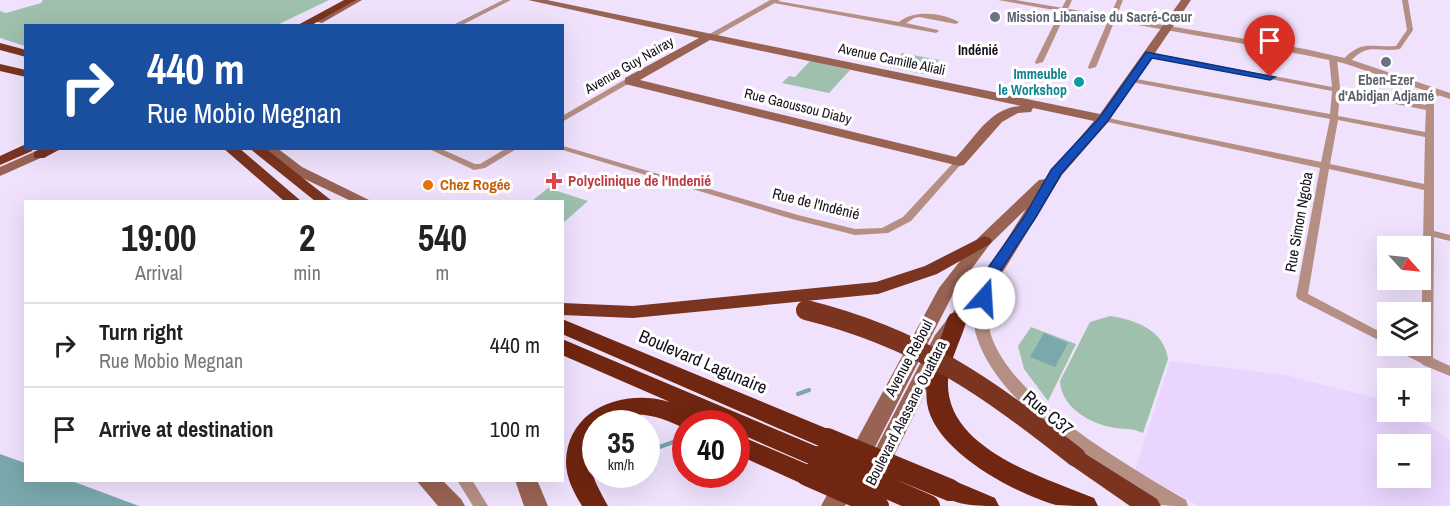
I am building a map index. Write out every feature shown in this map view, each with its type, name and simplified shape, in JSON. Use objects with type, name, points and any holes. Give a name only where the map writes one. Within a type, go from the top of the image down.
[{"type":"highway","points":[[306,24],[350,5]]},
{"type":"highway","points":[[0,46],[24,53]]},
{"type":"highway","points":[[0,56],[24,62]]},
{"type":"highway","points":[[0,67],[24,73]]},
{"type":"highway","points":[[233,150],[292,200]]},
{"type":"highway","points":[[260,150],[323,200]]},
{"type":"highway","points":[[564,309],[611,313],[878,288],[931,270],[984,241]]},
{"type":"highway","points":[[710,303],[806,310],[871,327],[943,360],[1026,417],[1076,457],[1149,506]]},
{"type":"highway","points":[[957,319],[937,381],[937,399],[946,422],[978,455],[1000,469],[1085,506]]},
{"type":"highway","name":"Boulevard Lagunaire","points":[[564,327],[817,457]]},
{"type":"highway","points":[[564,347],[929,506]]},
{"type":"highway","points":[[595,506],[585,492],[576,454],[582,437],[595,420],[631,407],[652,408],[672,413]]},
{"type":"highway","points":[[750,445],[817,457],[950,490],[986,506]]},
{"type":"highway","points":[[817,457],[878,506]]},
{"type":"main road","points":[[313,24],[357,0]]},
{"type":"main road","points":[[321,24],[350,5],[366,0]]},
{"type":"main road","name":"Avenue Camille Aliali","points":[[532,0],[1103,120]]},
{"type":"main road","name":"Boulevard Alassane Ouattara","points":[[859,506],[927,364],[1030,217],[1056,173],[1103,120],[1186,0]]},
{"type":"main road","points":[[326,24],[350,5]]},
{"type":"main road","points":[[675,29],[692,36],[694,39],[692,46]]},
{"type":"main road","name":"Avenue Guy Nairay","points":[[629,81],[710,36]]},
{"type":"main road","name":"Rue Gaoussou Diaby","points":[[629,81],[959,162]]},
{"type":"main road","points":[[991,96],[1015,109],[1059,114],[1079,123],[1084,129],[1085,140]]},
{"type":"main road","name":"Rue de l'Indénié","points":[[959,162],[999,116],[1015,109]]},
{"type":"main road","points":[[0,163],[35,151]]},
{"type":"main road","points":[[0,172],[35,151]]},
{"type":"main road","points":[[273,153],[361,200]]},
{"type":"main road","name":"Avenue Reboul","points":[[833,506],[940,302],[963,266],[984,241],[1056,173]]},
{"type":"main road","points":[[429,482],[453,506]]},
{"type":"main road","points":[[527,482],[536,506]]},
{"type":"street","points":[[458,24],[508,0]]},
{"type":"street","points":[[1002,0],[1334,58],[1450,96]]},
{"type":"street","points":[[1039,62],[1069,0]]},
{"type":"street","points":[[1092,67],[1120,0],[1115,0]]},
{"type":"street","points":[[1346,61],[1356,49],[1363,47],[1398,48],[1410,30],[1405,0]]},
{"type":"street","points":[[710,36],[775,1],[936,31]]},
{"type":"street","points":[[901,24],[907,17],[915,15],[956,22]]},
{"type":"street","points":[[1150,54],[1430,108]]},
{"type":"street","name":"Rue Simon Ngoba","points":[[1334,58],[1336,89],[1334,117],[1303,298],[1377,335]]},
{"type":"street","points":[[1131,80],[1430,135]]},
{"type":"street","name":"Avenue Guy Nairay","points":[[564,119],[629,81]]},
{"type":"street","points":[[1427,362],[1430,97],[1439,92]]},
{"type":"street","points":[[1103,120],[1430,188]]},
{"type":"street","name":"Rue de l'Indénié","points":[[564,149],[795,217],[870,233],[891,229],[907,219],[959,162]]},
{"type":"street","points":[[436,150],[474,167],[482,166],[510,150]]},
{"type":"street","points":[[1429,233],[1450,238]]},
{"type":"street","name":"Rue C37","points":[[988,279],[981,317],[984,338],[991,357],[1010,381],[1045,413],[1100,455],[1179,506]]},
{"type":"street","points":[[1416,356],[1450,371]]},
{"type":"street","points":[[465,482],[481,506]]},
{"type":"shaded area","points":[[43,0],[329,0],[279,24],[24,24],[24,46],[0,38],[0,11],[6,13],[41,3]]},
{"type":"shaded area","points":[[902,53],[939,60],[928,75],[890,67]]},
{"type":"shaded area","points":[[810,61],[850,70],[829,93],[782,83],[789,76],[795,77]]},
{"type":"shaded area","points":[[548,188],[588,201],[564,222],[564,200],[533,200]]},
{"type":"shaded area","points":[[1110,316],[1129,320],[1147,328],[1161,341],[1168,359],[1143,433],[1101,425],[1084,417],[1070,405],[1061,390],[1060,381],[1090,322]]},
{"type":"shaded area","points":[[1031,327],[1076,344],[1048,401],[1024,369],[1018,346]]},
{"type":"shaded area","points":[[1044,333],[1068,343],[1055,367],[1030,357]]},
{"type":"shaded area","points":[[1170,361],[1285,375],[1377,398],[1377,422],[1421,422],[1450,440],[1450,506],[1199,506],[1135,470]]},
{"type":"shaded area","points":[[0,454],[24,463],[24,482],[74,482],[139,506],[0,506]]},
{"type":"waterway","points":[[798,394],[809,390]]},
{"type":"waterway","points":[[660,447],[672,442]]},
{"type":"place","name":"Mission Libanaise du Sacré-Cœur","points":[[995,17]]},
{"type":"place","name":"Eben-Ezer d'Abidjan Adjamé","points":[[1386,62]]},
{"type":"place","name":"Immeuble le Workshop","points":[[1079,82]]},
{"type":"place","name":"Polyclinique de l'Indenié","points":[[554,181]]},
{"type":"place","name":"Chez Rogée","points":[[428,185]]},
{"type":"district","name":"Indénié","points":[[978,50]]},
{"type":"route","points":[[984,298],[988,279],[1030,217],[1056,173],[1103,120],[1150,54],[1270,77]]}]
